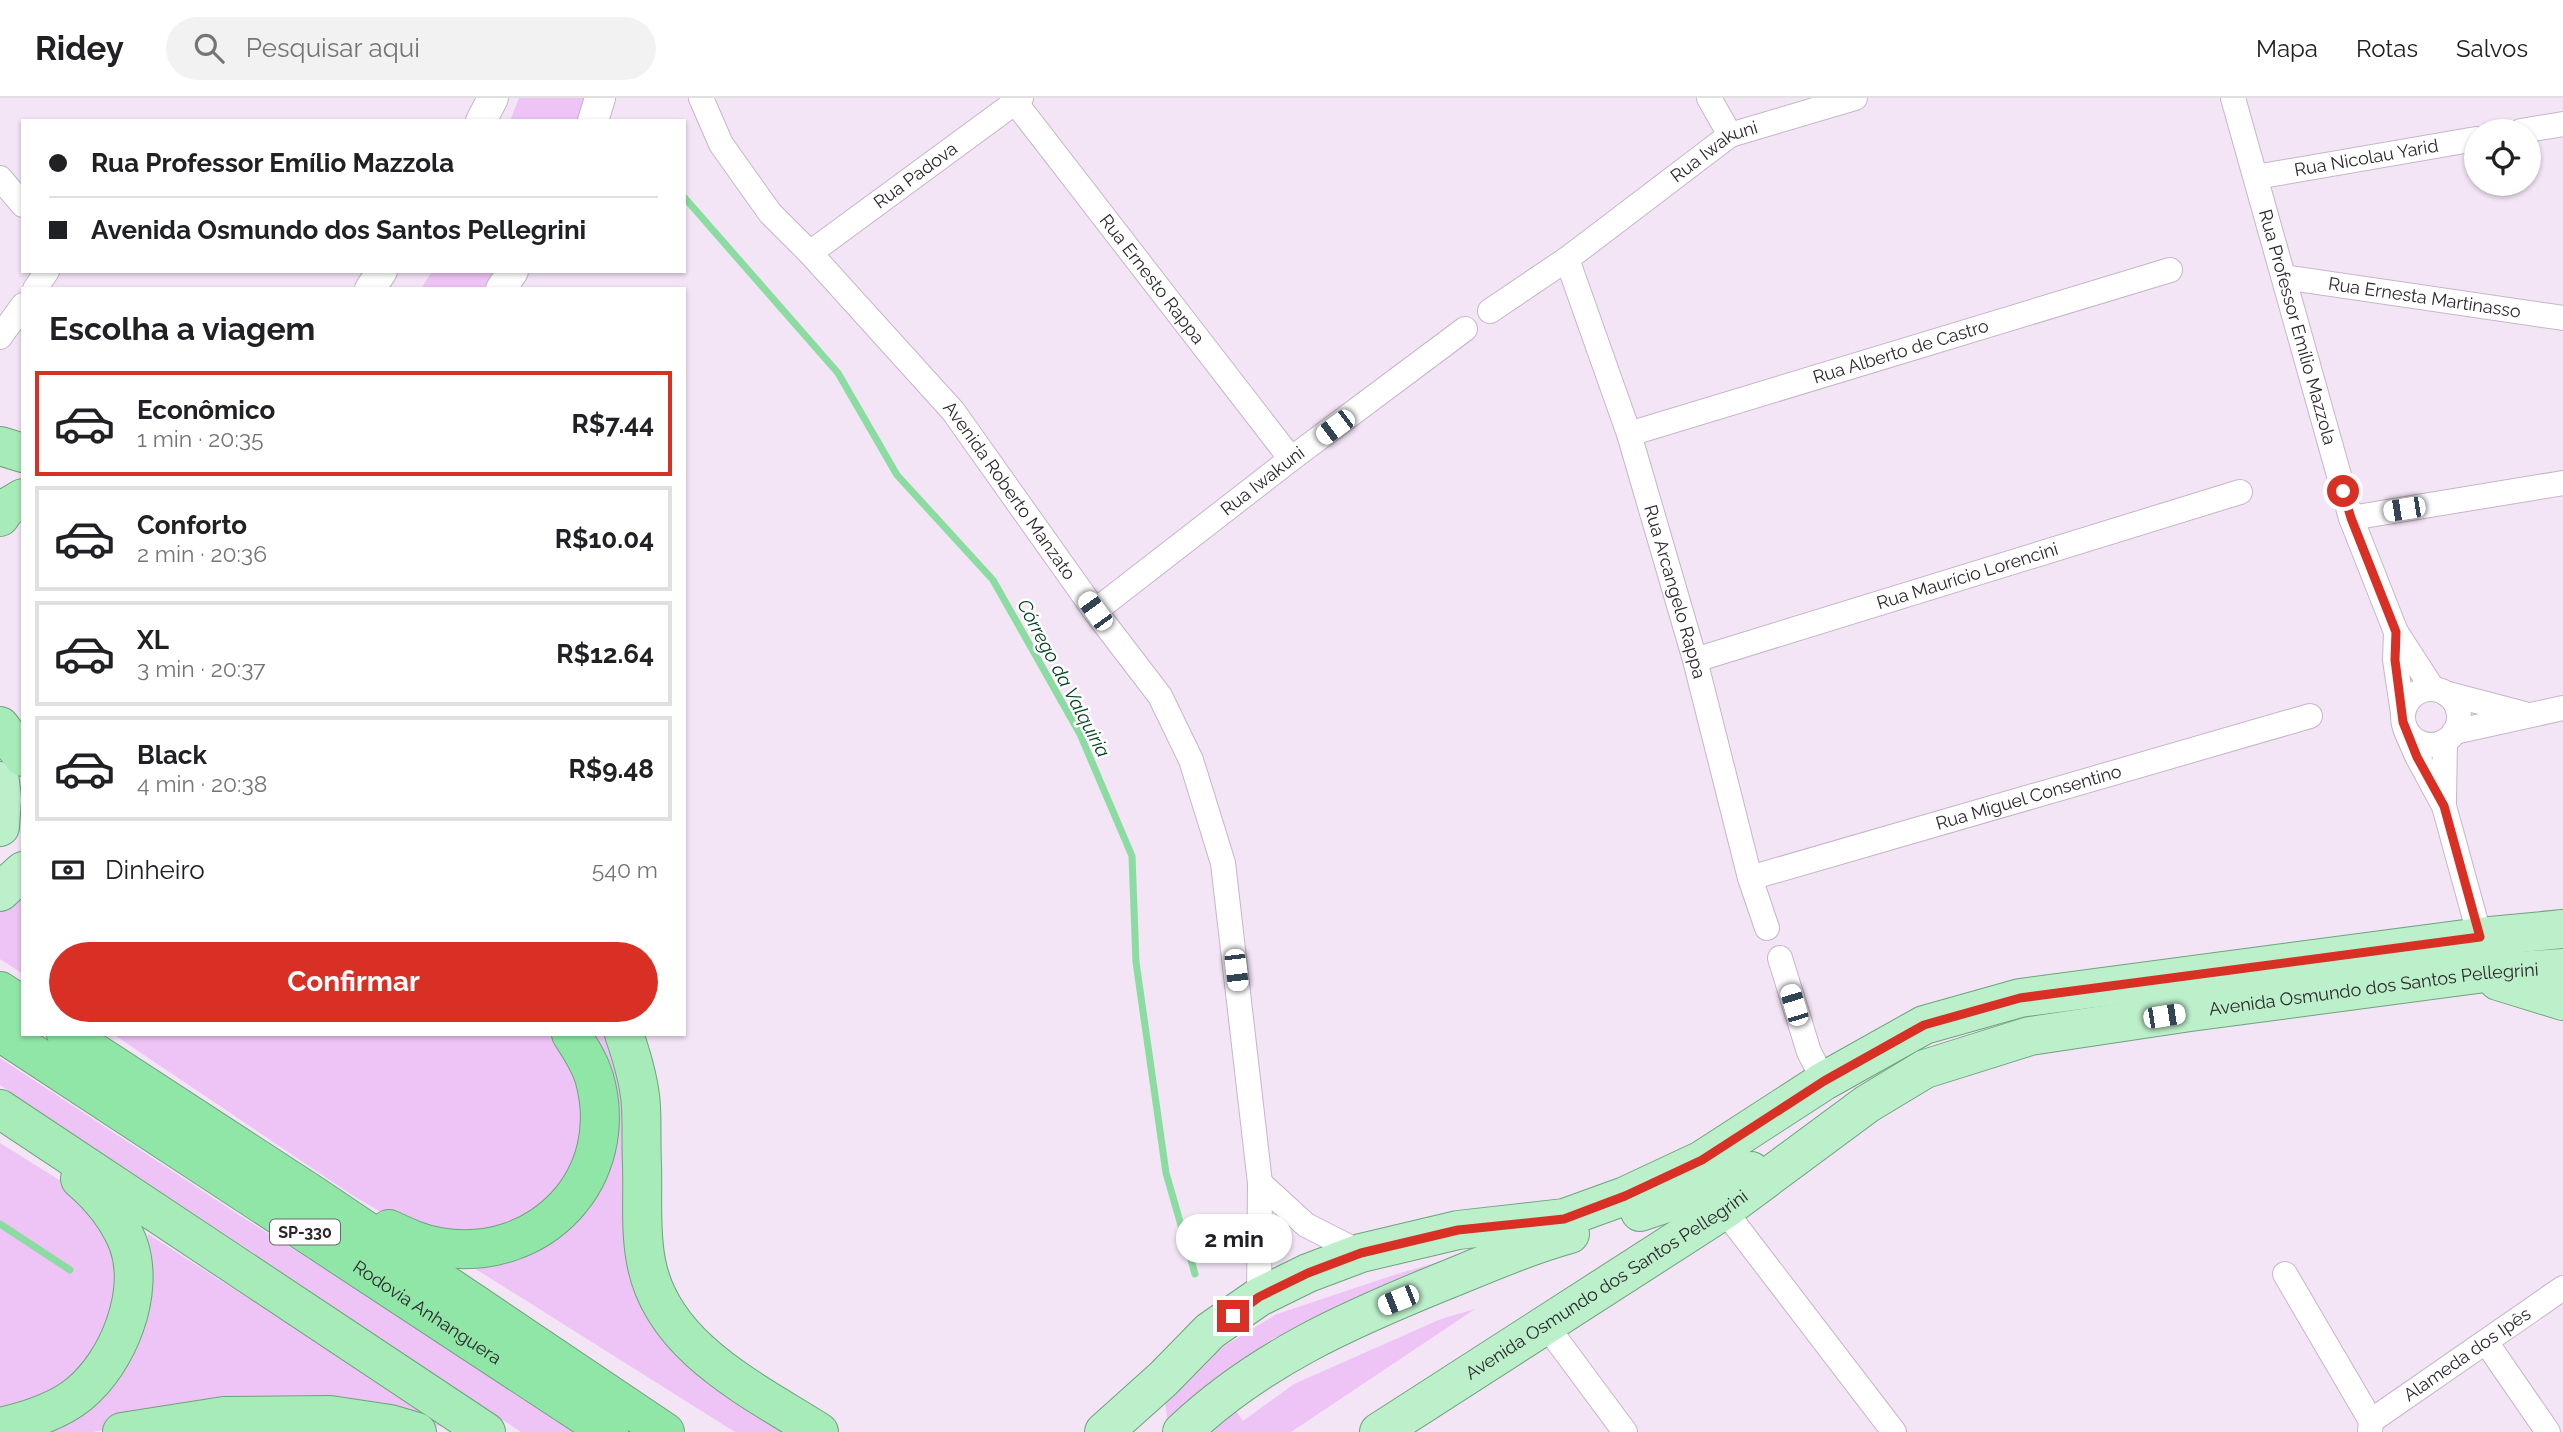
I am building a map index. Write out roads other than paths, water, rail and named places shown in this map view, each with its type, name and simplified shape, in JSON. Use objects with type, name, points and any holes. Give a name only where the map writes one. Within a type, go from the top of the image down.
[{"type":"highway","points":[[0,446],[21,452]]},
{"type":"highway","points":[[0,517],[6,508],[21,499]]},
{"type":"highway","points":[[0,726],[21,754]]},
{"type":"highway","points":[[0,991],[21,1005]]},
{"type":"highway","name":"Rodovia Anhanguera","points":[[0,1032],[610,1432]]},
{"type":"highway","name":"Rodovia Anhanguera","points":[[69,1036],[313,1195],[665,1432]]},
{"type":"highway","points":[[313,1195],[417,1242],[441,1248],[493,1247],[516,1241],[536,1231],[553,1219],[569,1201],[586,1179],[596,1154],[600,1126],[598,1098],[593,1074],[572,1036]]},
{"type":"highway","points":[[625,1036],[641,1104],[646,1261],[654,1288],[667,1314],[689,1341],[717,1367],[819,1432]]},
{"type":"highway","points":[[0,1109],[486,1432]]},
{"type":"highway","points":[[0,1114],[95,1192],[116,1217],[129,1246],[133,1278],[128,1315],[113,1355],[99,1376],[77,1395],[49,1412],[0,1427]]},
{"type":"highway","points":[[122,1432],[225,1416],[317,1415],[390,1424],[417,1432]]},
{"type":"main road","points":[[0,781],[0,827]]},
{"type":"main road","points":[[0,892],[21,874]]},
{"type":"main road","name":"Avenida Osmundo dos Santos Pellegrini","points":[[1379,1432],[1724,1210],[1867,1104],[1925,1069],[2030,1036],[2190,1012],[2483,955],[2563,929]]},
{"type":"main road","points":[[2483,955],[2495,980],[2563,1001]]},
{"type":"main road","name":"Avenida Osmundo dos Santos Pellegrini","points":[[1539,1243],[1625,1196],[1702,1160],[1824,1081],[1924,1025],[2020,998],[2483,955],[2563,968]]},
{"type":"main road","name":"Avenida Osmundo dos Santos Pellegrini","points":[[1539,1243],[1715,1187],[1831,1131]]},
{"type":"main road","name":"Avenida Osmundo dos Santos Pellegrini","points":[[1104,1432],[1163,1379],[1210,1331],[1259,1297],[1308,1273],[1361,1253],[1458,1230],[1564,1219],[1625,1196]]},
{"type":"main road","points":[[1182,1432],[1245,1378],[1300,1345],[1375,1309],[1539,1243]]},
{"type":"main road","points":[[1157,1432],[1154,1412],[1163,1379]]},
{"type":"street","points":[[482,119],[493,98]]},
{"type":"street","points":[[594,119],[600,98]]},
{"type":"street","name":"Avenida Roberto Manzato","points":[[701,98],[721,144],[770,212],[953,411],[1095,611],[1160,696],[1191,760],[1223,863],[1260,1183],[1259,1297]]},
{"type":"street","points":[[1709,98],[1730,135]]},
{"type":"street","name":"Rua Iwakuni","points":[[1490,311],[1567,259],[1730,135],[1855,98]]},
{"type":"street","name":"Rua Professor Emílio Mazzola","points":[[2234,98],[2351,518],[2396,632],[2439,691]]},
{"type":"street","name":"Rua Padova","points":[[810,253],[1016,99]]},
{"type":"street","name":"Rua Ernesto Rappa","points":[[1016,99],[1291,459]]},
{"type":"street","points":[[2541,128],[2563,124]]},
{"type":"street","name":"Rua Nicolau Yarid","points":[[2256,177],[2464,141]]},
{"type":"street","points":[[0,178],[21,203]]},
{"type":"street","name":"Rua Arcangelo Rappa","points":[[1567,259],[1629,434],[1695,660],[1750,878],[1767,928]]},
{"type":"street","name":"Rua Alberto de Castro","points":[[1629,434],[2170,270]]},
{"type":"street","name":"Rua Ernesta Martinasso","points":[[2284,277],[2563,318]]},
{"type":"street","points":[[0,337],[21,308]]},
{"type":"street","name":"Rua Iwakuni","points":[[1095,611],[1465,329]]},
{"type":"street","points":[[2351,518],[2563,483]]},
{"type":"street","name":"Rua Maurício Lorencini","points":[[1695,660],[2240,492]]},
{"type":"street","name":"Rua Professor Emílio Mazzola","points":[[2396,632],[2395,660],[2405,722],[2417,757],[2444,806],[2483,955]]},
{"type":"street","points":[[2529,715],[2439,691],[2417,692],[2410,698],[2405,722],[2419,742],[2437,744],[2449,736],[2563,708]]},
{"type":"street","points":[[2439,691],[2457,707],[2459,715],[2449,736]]},
{"type":"street","name":"Rua Miguel Consentino","points":[[1750,878],[2309,716]]},
{"type":"street","name":"Rua Professor Emílio Mazzola","points":[[2444,806],[2449,736]]},
{"type":"street","points":[[1780,958],[1810,1052],[1824,1081]]},
{"type":"street","points":[[1260,1183],[1306,1225],[1361,1253]]},
{"type":"street","points":[[1724,1210],[1894,1432]]},
{"type":"street","name":"Alameda dos Ipês","points":[[2285,1274],[2371,1426],[2563,1288]]},
{"type":"street","points":[[1545,1324],[1625,1432]]},
{"type":"street","points":[[2486,1342],[2549,1432]]},
{"type":"waterway","name":"Córrego da Valquiria","points":[[686,199],[838,373],[897,475],[993,580],[1080,734],[1132,856],[1136,962],[1166,1173],[1195,1274]]},
{"type":"waterway","points":[[0,1224],[70,1270]]}]
